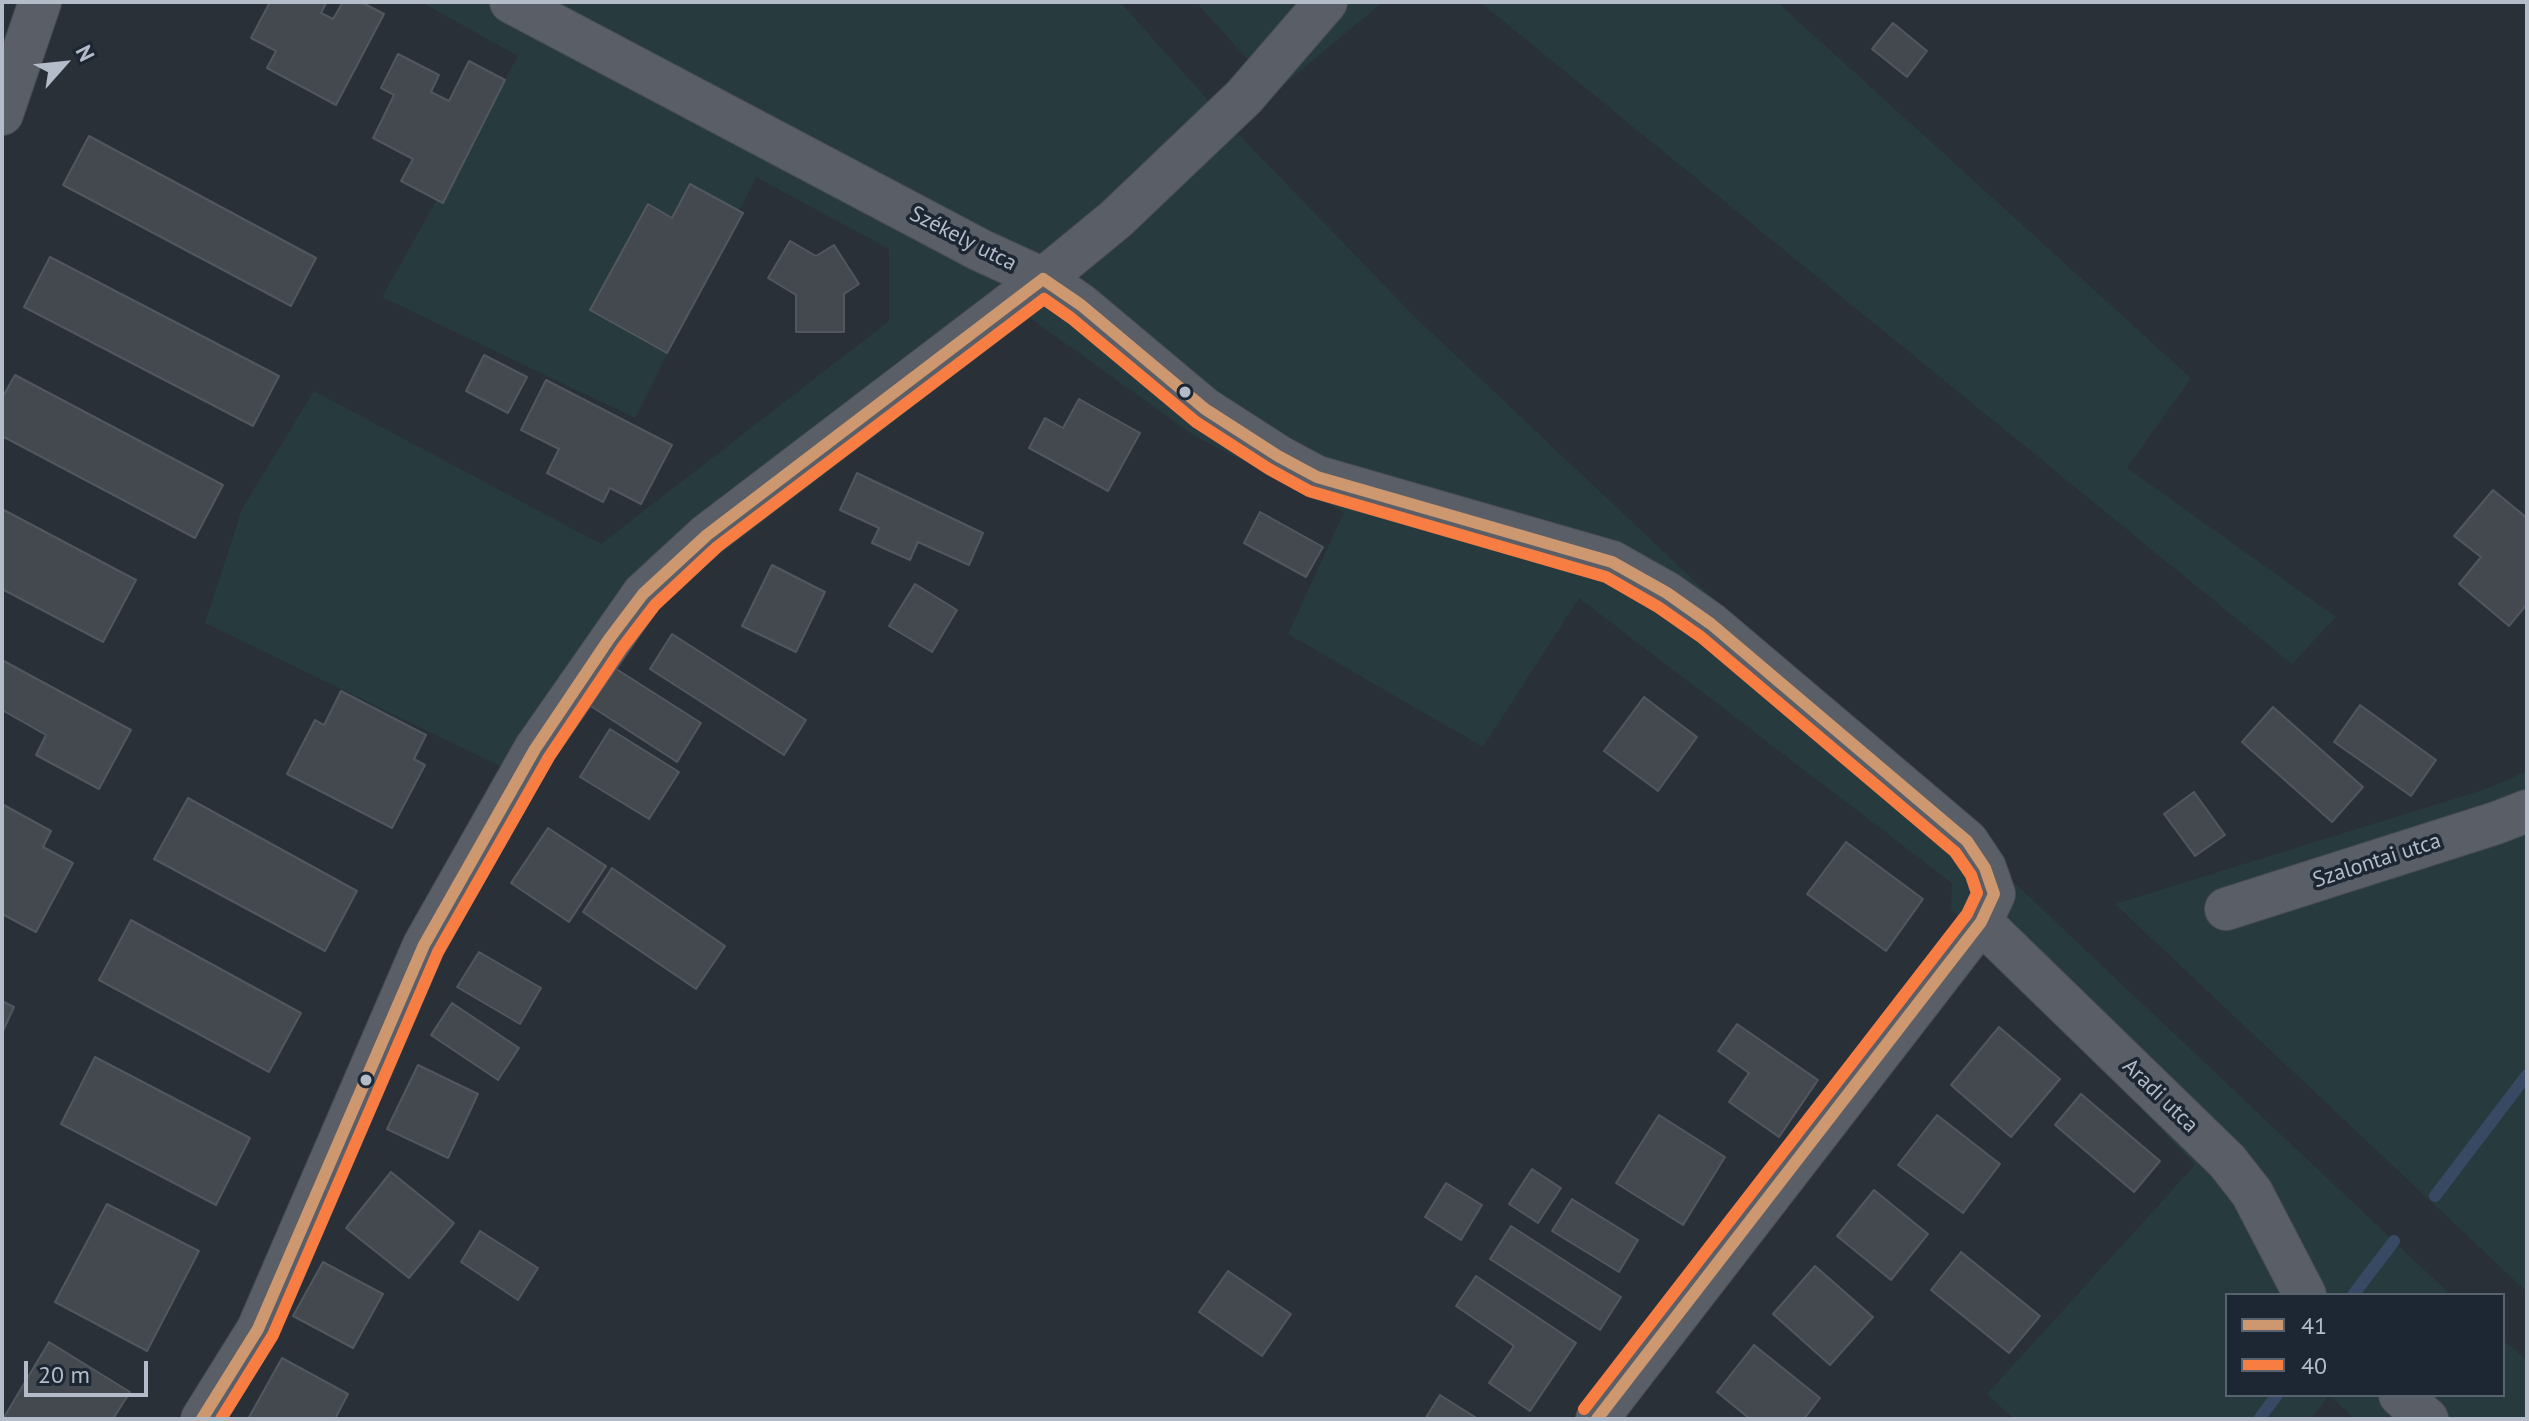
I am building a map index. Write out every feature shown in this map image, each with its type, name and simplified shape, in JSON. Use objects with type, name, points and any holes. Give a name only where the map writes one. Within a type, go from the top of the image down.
[{"type":"street","points":[[2,114],[40,2]]},
{"type":"street","name":"Székely utca","points":[[511,2],[939,228],[1043,279],[1081,305],[1205,409],[1317,477],[1612,562],[1667,593],[1711,624],[1967,841],[1985,868],[1994,894],[1981,922]]},
{"type":"street","points":[[202,1419],[258,1329],[424,945],[535,749],[643,594],[707,535],[1043,279],[1116,219],[1244,97],[1326,2]]},
{"type":"street","name":"Szalontai utca","points":[[2226,909],[2527,811]]},
{"type":"street","points":[[1597,1419],[1981,922]]},
{"type":"street","name":"Aradi utca","points":[[1981,922],[2227,1161],[2252,1193],[2304,1293]]},
{"type":"street","points":[[2402,1397],[2427,1419]]},
{"type":"green space","points":[[421,2],[1120,2],[1242,138],[1415,317],[2449,1293],[2225,1293],[2225,1397],[2328,1397],[2311,1419],[2014,1419],[1987,1394],[2195,1165],[1951,909],[1952,883],[1579,598],[1483,747],[1288,634],[1344,512],[1196,437],[1030,318],[658,602],[533,782],[205,623],[242,509],[314,391],[601,544],[889,321],[889,249],[756,177],[635,418],[382,297],[518,56]]},
{"type":"green space","points":[[1196,2],[1383,2],[1276,91]]},
{"type":"green space","points":[[1480,2],[1777,2],[2191,378],[2127,468],[2336,617],[2292,664]]},
{"type":"green space","points":[[2527,771],[2527,1292],[2115,904],[2486,789]]},
{"type":"green space","points":[[2505,1342],[2527,1360],[2527,1419],[2355,1419],[2331,1397],[2505,1397]]},
{"type":"building","points":[[270,2],[323,2],[326,3],[321,13],[333,19],[343,2],[361,2],[384,14],[336,105],[267,68],[276,51],[251,38]]},
{"type":"building","points":[[1893,23],[1927,51],[1907,77],[1872,49]]},
{"type":"building","points":[[398,54],[439,75],[431,92],[449,101],[469,61],[505,80],[443,203],[401,181],[413,159],[373,138],[394,95],[381,88]]},
{"type":"building","points":[[89,136],[316,258],[291,306],[63,185]]},
{"type":"building","points":[[690,184],[743,213],[667,353],[590,310],[648,204],[672,218]]},
{"type":"building","points":[[790,241],[816,256],[834,245],[859,284],[844,294],[844,332],[796,332],[796,295],[768,278]]},
{"type":"building","points":[[50,257],[279,376],[253,426],[24,307]]},
{"type":"building","points":[[484,355],[527,377],[508,413],[466,391]]},
{"type":"building","points":[[15,375],[223,485],[195,538],[2,436],[2,398]]},
{"type":"building","points":[[546,380],[672,445],[641,504],[610,488],[603,502],[547,473],[559,449],[521,430]]},
{"type":"building","points":[[1079,399],[1140,433],[1108,491],[1029,448],[1045,418],[1063,428]]},
{"type":"building","points":[[857,473],[983,533],[969,565],[918,542],[910,560],[872,543],[879,528],[840,510]]},
{"type":"building","points":[[2493,490],[2527,518],[2527,604],[2509,626],[2459,584],[2481,557],[2454,536]]},
{"type":"building","points":[[2,509],[136,580],[103,642],[2,589]]},
{"type":"building","points":[[1260,512],[1323,547],[1306,577],[1244,543]]},
{"type":"building","points":[[772,565],[825,592],[796,652],[742,626]]},
{"type":"building","points":[[915,584],[957,610],[932,652],[889,626]]},
{"type":"building","points":[[672,634],[806,720],[784,755],[650,669]]},
{"type":"building","points":[[2,660],[131,730],[99,789],[36,755],[46,735],[2,710]]},
{"type":"building","points":[[610,665],[701,723],[677,762],[586,703]]},
{"type":"building","points":[[341,691],[426,735],[414,759],[425,765],[392,828],[287,774],[315,720],[324,725]]},
{"type":"building","points":[[1644,697],[1697,737],[1658,791],[1604,751]]},
{"type":"building","points":[[2360,705],[2436,760],[2411,796],[2334,742]]},
{"type":"building","points":[[2273,707],[2363,787],[2332,822],[2242,742]]},
{"type":"building","points":[[610,729],[679,772],[649,819],[580,777]]},
{"type":"building","points":[[2194,792],[2225,835],[2195,856],[2164,814]]},
{"type":"building","points":[[188,798],[357,891],[325,951],[154,859]]},
{"type":"building","points":[[2,804],[51,831],[43,847],[73,863],[36,932],[2,914]]},
{"type":"building","points":[[548,828],[606,866],[569,922],[511,883]]},
{"type":"building","points":[[1846,842],[1923,899],[1886,951],[1807,894]]},
{"type":"building","points":[[612,868],[725,946],[696,989],[583,912]]},
{"type":"building","points":[[131,920],[301,1013],[269,1072],[99,980]]},
{"type":"building","points":[[479,952],[541,988],[520,1024],[457,987]]},
{"type":"building","points":[[2,1001],[14,1007],[2,1033]]},
{"type":"building","points":[[452,1003],[519,1048],[498,1080],[431,1035]]},
{"type":"building","points":[[1737,1024],[1818,1080],[1779,1137],[1729,1102],[1749,1073],[1718,1051]]},
{"type":"building","points":[[1999,1027],[2060,1079],[2011,1137],[1951,1085]]},
{"type":"building","points":[[95,1057],[250,1138],[216,1205],[61,1124]]},
{"type":"building","points":[[418,1065],[478,1094],[448,1158],[387,1129]]},
{"type":"building","points":[[2081,1094],[2160,1161],[2134,1192],[2055,1125]]},
{"type":"building","points":[[1659,1115],[1725,1157],[1683,1225],[1616,1183]]},
{"type":"building","points":[[1937,1115],[2000,1164],[1963,1213],[1898,1165]]},
{"type":"building","points":[[1532,1169],[1561,1188],[1538,1223],[1509,1204]]},
{"type":"building","points":[[391,1172],[454,1223],[409,1278],[346,1228]]},
{"type":"building","points":[[1446,1183],[1482,1205],[1461,1240],[1425,1217]]},
{"type":"building","points":[[1874,1190],[1928,1234],[1891,1280],[1837,1236]]},
{"type":"building","points":[[1572,1199],[1638,1240],[1619,1272],[1552,1231]]},
{"type":"building","points":[[107,1204],[199,1251],[147,1351],[55,1302]]},
{"type":"building","points":[[1511,1226],[1621,1297],[1600,1330],[1490,1259]]},
{"type":"building","points":[[480,1231],[538,1268],[518,1300],[461,1262]]},
{"type":"building","points":[[1961,1252],[2040,1316],[2009,1353],[1931,1290]]},
{"type":"building","points":[[323,1262],[383,1294],[353,1348],[293,1316]]},
{"type":"building","points":[[1815,1266],[1873,1317],[1830,1365],[1773,1314]]},
{"type":"building","points":[[1228,1271],[1291,1314],[1262,1356],[1199,1312]]},
{"type":"building","points":[[1476,1276],[1576,1343],[1530,1411],[1489,1383],[1514,1346],[1456,1306]]},
{"type":"building","points":[[49,1342],[130,1392],[113,1419],[3,1419]]},
{"type":"building","points":[[1754,1345],[1820,1398],[1804,1419],[1750,1419],[1717,1392]]},
{"type":"building","points":[[282,1358],[348,1394],[335,1419],[248,1419]]},
{"type":"building","points":[[1440,1395],[1478,1419],[1425,1419]]},
{"type":"waterway","points":[[2435,1196],[2527,1075]]},
{"type":"waterway","points":[[2355,1293],[2394,1241]]},
{"type":"waterway","points":[[2259,1419],[2276,1397]]},
{"type":"transit line","name":"41","points":[[202,1419],[258,1329],[424,945],[535,749],[609,639],[643,594],[707,535],[1043,279],[1081,305],[1205,409],[1317,477],[1612,562],[1667,593],[1711,624],[1967,841],[1985,868],[1994,894],[1981,922],[1597,1419]]},
{"type":"transit line","name":"40","points":[[221,1419],[273,1335],[438,952],[549,757],[622,648],[655,605],[717,547],[1044,299],[1196,422],[1309,491],[1606,577],[1658,607],[1701,637],[1955,852],[1971,875],[1977,893],[1967,914],[1584,1409]]}]
